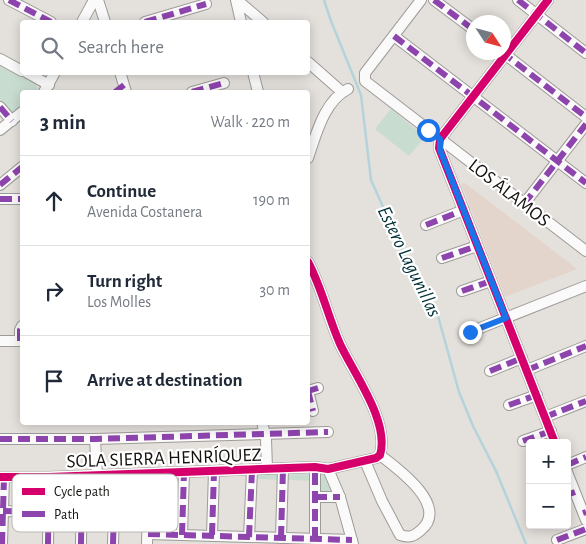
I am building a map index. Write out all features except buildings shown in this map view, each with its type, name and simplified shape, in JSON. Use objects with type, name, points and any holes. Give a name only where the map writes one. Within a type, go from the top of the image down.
[{"type":"street","points":[[9,0],[47,20]]},
{"type":"street","points":[[83,20],[94,0]]},
{"type":"street","points":[[98,0],[104,20]]},
{"type":"street","points":[[237,0],[241,20]]},
{"type":"street","points":[[237,0],[261,20]]},
{"type":"street","points":[[422,0],[394,36],[586,183]]},
{"type":"street","points":[[434,0],[466,24]]},
{"type":"street","points":[[518,0],[586,52]]},
{"type":"street","points":[[511,46],[548,0]]},
{"type":"street","points":[[152,20],[206,4]]},
{"type":"street","name":"LOS ÁLAMOS","points":[[394,36],[365,73],[363,78],[366,83],[586,251]]},
{"type":"street","points":[[0,59],[20,70]]},
{"type":"street","points":[[511,59],[586,117]]},
{"type":"street","points":[[500,60],[440,139],[440,150],[554,439]]},
{"type":"street","points":[[310,64],[345,90],[322,120],[310,153]]},
{"type":"street","points":[[30,75],[47,89],[54,75]]},
{"type":"street","points":[[121,75],[125,89]]},
{"type":"street","points":[[254,75],[258,90]]},
{"type":"street","points":[[199,90],[224,83]]},
{"type":"street","points":[[0,106],[12,121]]},
{"type":"street","points":[[0,130],[20,114]]},
{"type":"street","points":[[524,204],[586,124]]},
{"type":"street","points":[[0,185],[20,169]]},
{"type":"street","points":[[0,199],[20,199]]},
{"type":"street","points":[[426,224],[464,210]]},
{"type":"street","points":[[442,258],[477,246]]},
{"type":"street","points":[[310,266],[319,283],[340,344],[377,419],[382,448],[380,455]]},
{"type":"street","points":[[462,291],[491,281]]},
{"type":"street","points":[[470,332],[586,286]]},
{"type":"street","points":[[0,341],[20,342]]},
{"type":"street","points":[[526,370],[586,346]]},
{"type":"street","points":[[490,371],[522,358]]},
{"type":"street","points":[[311,390],[313,411]]},
{"type":"street","points":[[509,405],[537,395]]},
{"type":"street","points":[[545,417],[586,401]]},
{"type":"street","points":[[263,425],[267,470]]},
{"type":"street","points":[[523,441],[551,431]]},
{"type":"street","points":[[0,439],[95,439],[328,432]]},
{"type":"street","points":[[95,439],[97,474]]},
{"type":"street","points":[[148,539],[182,535],[212,535],[352,542],[340,497],[328,469],[365,461],[380,455]]},
{"type":"street","points":[[365,461],[382,501],[400,535],[407,538],[414,536],[424,528],[429,517],[426,503],[408,476],[380,455]]},
{"type":"street","points":[[571,463],[586,457]]},
{"type":"street","points":[[315,467],[315,539]]},
{"type":"street","name":"SOLA SIERRA HENRÍQUEZ","points":[[150,474],[315,467],[328,469]]},
{"type":"street","points":[[281,538],[283,468]]},
{"type":"street","points":[[249,537],[252,470]]},
{"type":"street","points":[[182,535],[184,472]]},
{"type":"street","points":[[212,535],[214,472]]},
{"type":"street","points":[[2,477],[2,544]]},
{"type":"street","points":[[571,493],[585,515]]},
{"type":"street","points":[[315,497],[340,497]]},
{"type":"street","points":[[3,511],[12,511]]},
{"type":"street","points":[[557,540],[586,529]]},
{"type":"shaded area","points":[[465,183],[577,269],[505,297],[461,184]]},
{"type":"green space","points":[[0,65],[34,82],[38,89],[20,90],[20,107],[11,115],[0,102]]},
{"type":"green space","points":[[391,109],[425,137],[409,156],[375,129]]},
{"type":"green space","points":[[323,474],[328,477],[333,494],[320,495],[318,481],[258,479],[258,475]]},
{"type":"waterway","name":"Estero Lagunillas","points":[[324,0],[361,95],[371,180],[403,251],[438,316],[459,392],[473,426],[496,471],[526,544]]},
{"type":"marked path","points":[[9,0],[47,20]]},
{"type":"marked path","points":[[434,0],[466,24]]},
{"type":"marked path","points":[[518,0],[586,53]]},
{"type":"marked path","points":[[152,20],[206,4]]},
{"type":"marked path","points":[[394,36],[586,183]]},
{"type":"marked path","points":[[511,59],[586,117]]},
{"type":"marked path","points":[[199,90],[224,83]]},
{"type":"marked path","points":[[118,90],[124,85]]},
{"type":"marked path","points":[[0,107],[12,121]]},
{"type":"marked path","points":[[524,204],[586,124]]},
{"type":"marked path","points":[[0,185],[20,169]]},
{"type":"marked path","points":[[0,199],[20,199]]},
{"type":"marked path","points":[[426,225],[464,210]]},
{"type":"marked path","points":[[442,258],[477,246]]},
{"type":"marked path","points":[[462,291],[491,281]]},
{"type":"marked path","points":[[20,330],[20,341]]},
{"type":"marked path","points":[[527,370],[586,346]]},
{"type":"marked path","points":[[490,371],[522,358]]},
{"type":"marked path","points":[[310,390],[318,388]]},
{"type":"marked path","points":[[509,405],[537,395]]},
{"type":"marked path","points":[[310,399],[313,411]]},
{"type":"marked path","points":[[545,417],[586,401]]},
{"type":"marked path","points":[[523,441],[551,431]]},
{"type":"marked path","points":[[0,439],[95,439],[328,432]]},
{"type":"marked path","points":[[571,463],[586,457]]},
{"type":"marked path","points":[[315,467],[315,539]]},
{"type":"marked path","points":[[281,538],[283,468]]},
{"type":"marked path","points":[[249,537],[252,470]]},
{"type":"marked path","points":[[182,535],[184,472]]},
{"type":"marked path","points":[[212,535],[214,472]]},
{"type":"marked path","points":[[2,544],[4,477]]},
{"type":"marked path","points":[[571,494],[575,492]]},
{"type":"marked path","points":[[315,497],[340,497]]},
{"type":"marked path","points":[[3,511],[12,511]]},
{"type":"marked path","points":[[557,540],[586,529]]},
{"type":"marked path","points":[[48,532],[48,544]]},
{"type":"marked path","points":[[81,532],[81,544]]},
{"type":"marked path","points":[[113,532],[113,544]]},
{"type":"marked path","points":[[148,534],[352,540]]},
{"type":"cycle path","points":[[548,0],[440,139],[439,148],[553,439]]},
{"type":"cycle path","points":[[129,474],[315,467],[328,469],[376,458],[380,455],[382,442],[375,413],[340,344],[310,266]]},
{"type":"cycle path","points":[[0,477],[12,477]]},
{"type":"route","points":[[428,130],[440,139],[440,150],[506,318],[470,332]]}]
